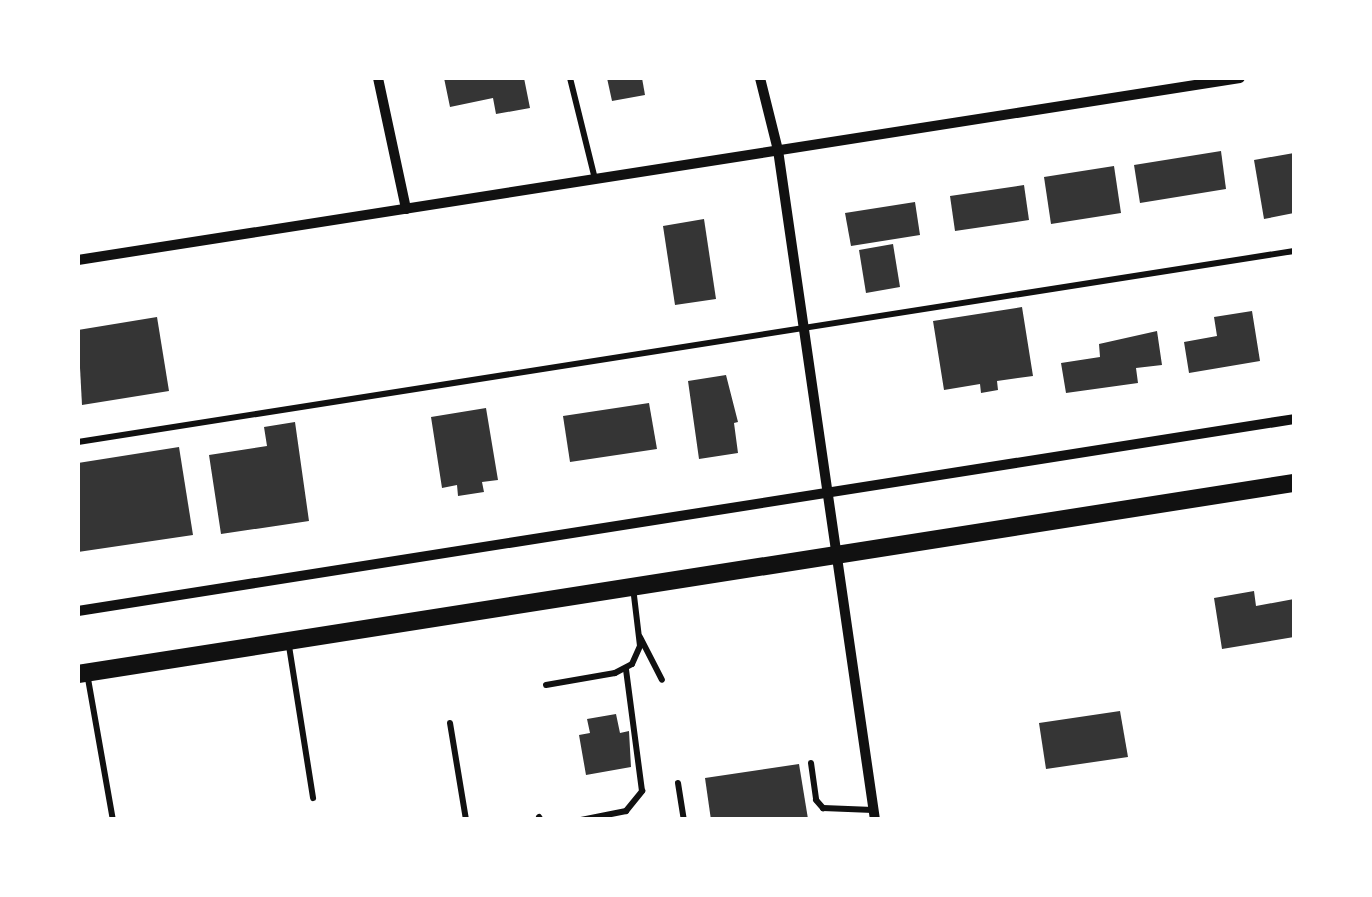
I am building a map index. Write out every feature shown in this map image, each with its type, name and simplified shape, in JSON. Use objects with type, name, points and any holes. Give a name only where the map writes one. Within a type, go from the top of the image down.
[{"type":"main road","points":[[82,673],[1294,483]]},
{"type":"street","points":[[378,78],[406,209]]},
{"type":"street","points":[[760,78],[778,150],[874,815]]},
{"type":"street","points":[[78,260],[1240,78]]},
{"type":"street","points":[[78,611],[1294,419]]},
{"type":"lane","points":[[570,78],[595,179]]},
{"type":"lane","points":[[78,442],[1294,251]]},
{"type":"lane","points":[[546,685],[626,669],[638,655],[633,587]]},
{"type":"lane","points":[[639,635],[662,680]]},
{"type":"lane","points":[[288,642],[314,798]]},
{"type":"lane","points":[[581,820],[626,811],[642,791],[626,669]]},
{"type":"lane","points":[[82,673],[113,820]]},
{"type":"lane","points":[[450,723],[466,820]]},
{"type":"lane","points":[[811,762],[816,800],[834,812],[874,815]]},
{"type":"lane","points":[[678,783],[684,820]]},
{"type":"lane","points":[[824,820],[834,812]]},
{"type":"building","points":[[444,78],[524,78],[530,108],[496,114],[493,98],[450,107]]},
{"type":"building","points":[[607,78],[642,78],[645,95],[612,101]]},
{"type":"building","points":[[1221,151],[1226,189],[1140,203],[1134,165]]},
{"type":"building","points":[[1294,153],[1294,213],[1264,219],[1254,160]]},
{"type":"building","points":[[1114,166],[1121,213],[1051,224],[1044,177]]},
{"type":"building","points":[[1024,185],[1029,220],[955,231],[950,196]]},
{"type":"building","points":[[915,202],[920,235],[851,246],[845,213]]},
{"type":"building","points":[[704,219],[716,299],[675,305],[663,226]]},
{"type":"building","points":[[893,244],[900,287],[866,293],[859,250]]},
{"type":"building","points":[[1022,307],[1033,376],[997,381],[998,390],[981,393],[980,384],[944,390],[933,321]]},
{"type":"building","points":[[1252,311],[1260,361],[1189,373],[1184,342],[1217,336],[1214,317]]},
{"type":"building","points":[[157,317],[169,391],[82,405],[78,330]]},
{"type":"building","points":[[1157,331],[1162,365],[1136,368],[1138,383],[1066,393],[1061,363],[1100,357],[1099,344]]},
{"type":"building","points":[[726,375],[738,422],[734,423],[738,453],[699,459],[688,381]]},
{"type":"building","points":[[649,403],[657,449],[570,462],[563,416]]},
{"type":"building","points":[[486,408],[498,480],[482,482],[484,492],[458,496],[457,485],[442,488],[431,417]]},
{"type":"building","points":[[295,422],[309,521],[221,534],[209,455],[267,446],[264,427]]},
{"type":"building","points":[[179,447],[193,535],[78,552],[78,463]]},
{"type":"building","points":[[1254,591],[1256,606],[1294,599],[1294,637],[1222,649],[1214,598]]},
{"type":"building","points":[[1120,711],[1128,757],[1046,769],[1039,723]]},
{"type":"building","points":[[616,714],[620,733],[629,731],[631,767],[586,775],[579,735],[590,733],[587,719]]},
{"type":"building","points":[[799,764],[808,819],[711,820],[705,778]]}]
